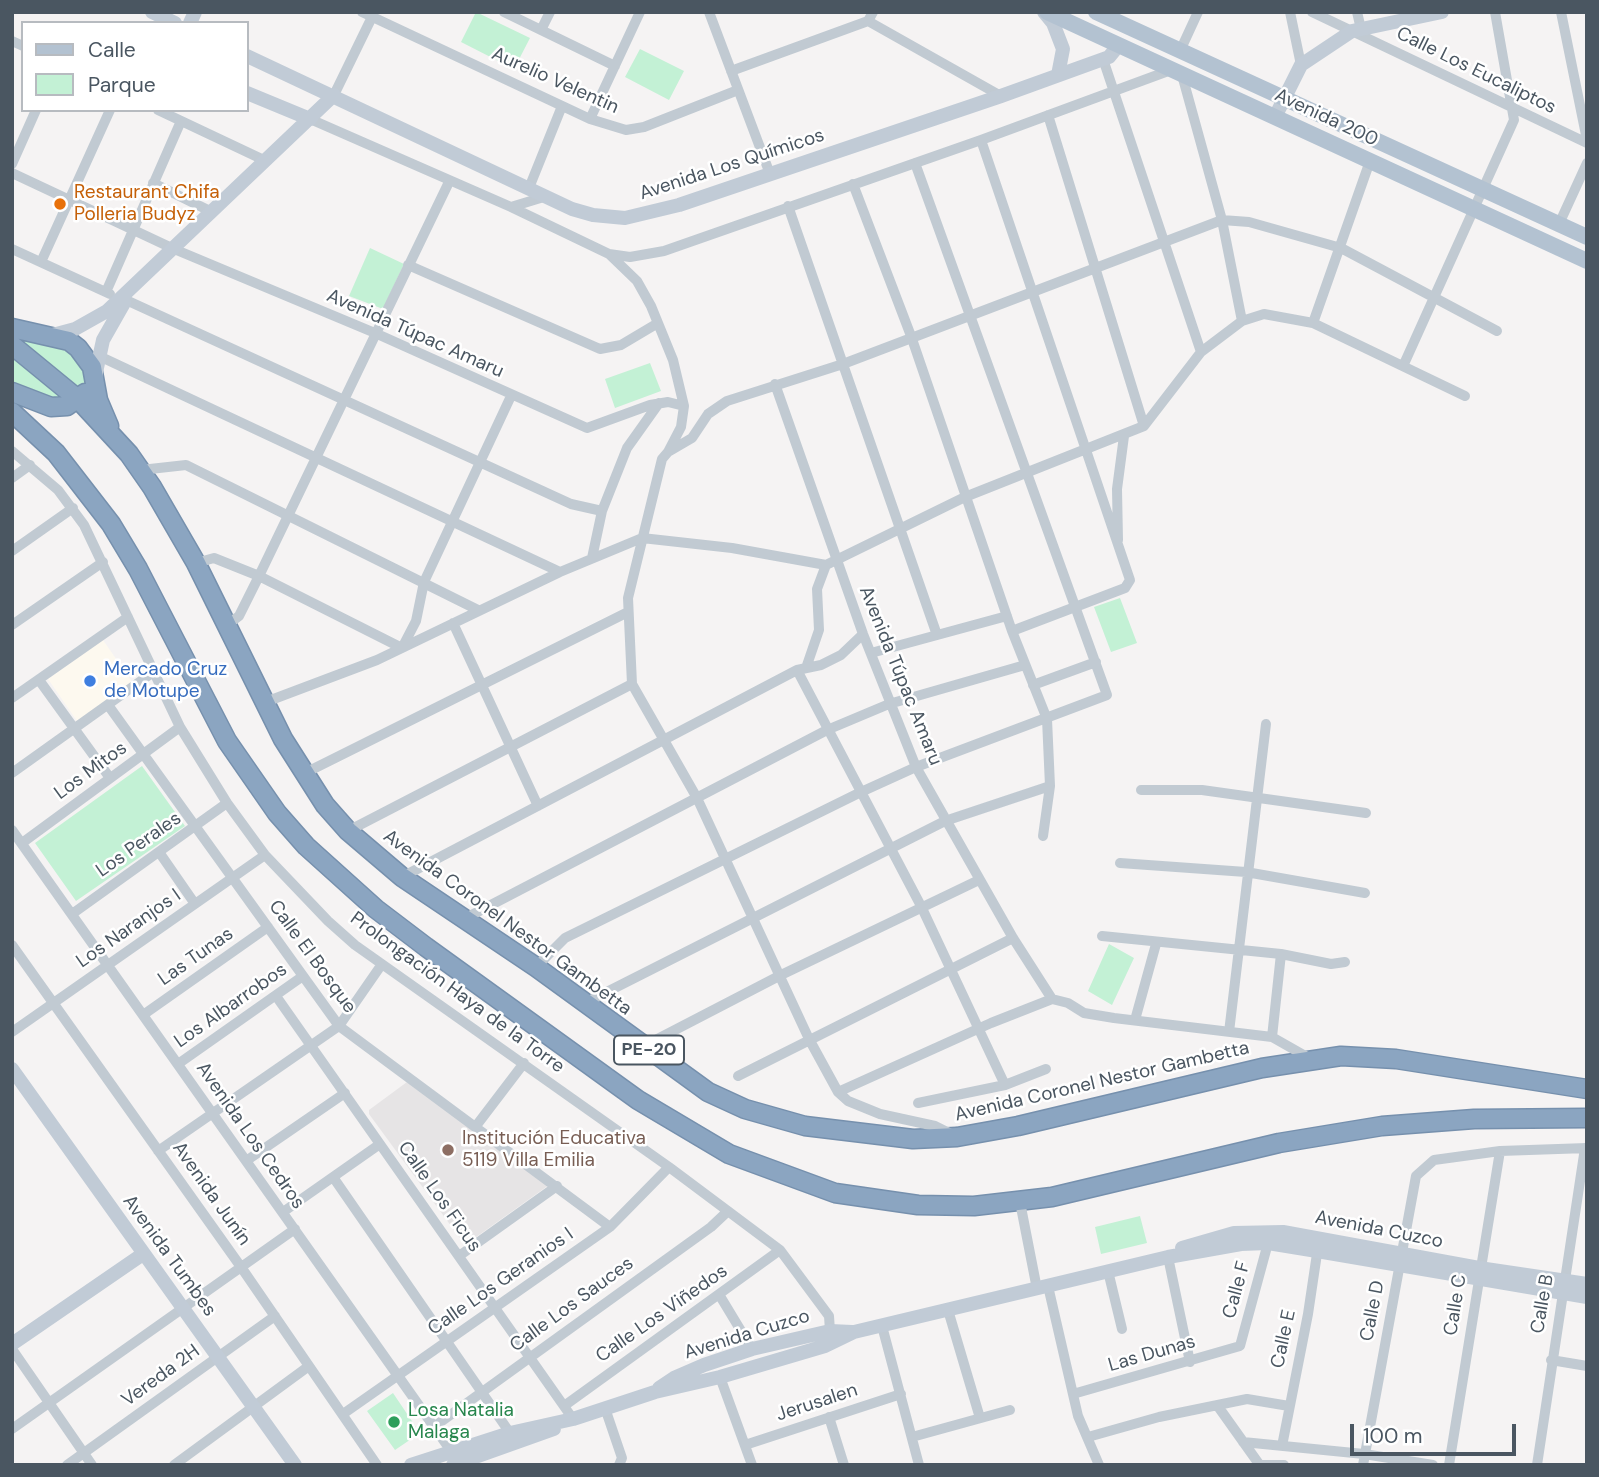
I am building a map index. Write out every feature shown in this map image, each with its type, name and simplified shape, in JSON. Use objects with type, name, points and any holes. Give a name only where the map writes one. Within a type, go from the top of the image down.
[{"type":"highway","points":[[12,328],[69,341],[78,348],[92,367],[99,400],[117,441]]},
{"type":"highway","name":"Avenida Coronel Nestor Gambetta","points":[[12,345],[79,400],[141,470],[196,563],[263,704],[303,774],[348,831],[402,877],[536,967],[708,1092],[774,1118],[834,1132],[885,1138],[957,1137],[1309,1058],[1365,1056],[1587,1089]]},
{"type":"highway","points":[[12,392],[51,407],[67,406],[79,400],[94,378]]},
{"type":"highway","name":"PE-20","points":[[12,412],[56,453],[111,524],[138,569],[228,741],[251,778],[306,846],[376,909],[638,1100],[729,1154],[805,1184],[863,1198],[946,1206],[1020,1202],[1101,1186],[1279,1143],[1370,1128],[1474,1119],[1587,1118]]},
{"type":"main road","name":"Avenida 200","points":[[1045,12],[1587,261]]},
{"type":"main road","name":"Avenida 200","points":[[1096,12],[1587,237]]},
{"type":"street","points":[[152,12],[171,21]]},
{"type":"street","name":"Aurelio Velentin","points":[[362,12],[590,119],[626,130],[643,127],[738,90]]},
{"type":"street","points":[[504,12],[615,66]]},
{"type":"street","points":[[541,30],[550,12]]},
{"type":"street","points":[[590,119],[640,12]]},
{"type":"street","points":[[709,12],[770,174]]},
{"type":"street","points":[[1045,12],[1054,23],[1063,49],[1058,75]]},
{"type":"street","points":[[1180,51],[1198,12]]},
{"type":"street","points":[[1290,12],[1301,65]]},
{"type":"street","name":"Calle Los Eucaliptos","points":[[1312,12],[1356,30],[1513,109],[1587,141]]},
{"type":"street","points":[[1356,30],[1357,12]]},
{"type":"street","points":[[1275,117],[1301,65],[1356,30],[1442,12]]},
{"type":"street","points":[[1404,364],[1514,120],[1495,12]]},
{"type":"street","points":[[1561,12],[1587,141]]},
{"type":"street","points":[[46,336],[75,329],[92,321],[123,299],[310,119],[334,95],[372,17]]},
{"type":"street","points":[[731,71],[871,17],[1001,96]]},
{"type":"street","name":"Avenida Los Químicos","points":[[248,56],[547,196],[593,215],[625,218],[654,213],[1001,96],[1103,59],[1113,54],[1118,46]]},
{"type":"street","points":[[1103,59],[1200,352]]},
{"type":"street","points":[[609,254],[647,256],[981,141],[1113,91],[1177,72],[1222,219],[1242,321]]},
{"type":"street","points":[[248,93],[511,207],[609,254],[637,281],[673,360],[684,406],[681,427],[657,470],[628,598],[632,684],[697,798],[809,1039],[838,1092],[848,1101],[880,1114],[935,1126],[957,1137]]},
{"type":"street","points":[[529,188],[562,106]]},
{"type":"street","points":[[12,164],[35,112]]},
{"type":"street","points":[[41,262],[109,112]]},
{"type":"street","points":[[162,112],[266,161]]},
{"type":"street","points":[[1048,116],[1144,426]]},
{"type":"street","points":[[106,292],[181,121]]},
{"type":"street","points":[[981,141],[1128,585],[1012,631]]},
{"type":"street","points":[[1313,323],[1370,161]]},
{"type":"street","points":[[536,967],[565,938],[861,792],[916,767],[1107,695],[915,163]]},
{"type":"street","points":[[1559,225],[1587,163]]},
{"type":"street","points":[[12,173],[174,249]]},
{"type":"street","points":[[227,625],[239,616],[449,182]]},
{"type":"street","points":[[153,183],[212,212]]},
{"type":"street","points":[[853,184],[911,336],[1012,631],[1047,719],[1050,786],[1043,836]]},
{"type":"street","points":[[511,207],[547,196]]},
{"type":"street","points":[[788,206],[937,635]]},
{"type":"street","points":[[668,452],[692,438],[708,414],[727,401],[843,364],[1095,265],[1222,219],[1250,222],[1341,248],[1497,331]]},
{"type":"street","points":[[12,249],[344,397],[571,504],[602,511]]},
{"type":"street","name":"Avenida Túpac Amaru","points":[[174,249],[375,333],[587,428],[659,403],[684,406]]},
{"type":"street","points":[[408,265],[600,349],[621,345],[658,323]]},
{"type":"street","points":[[94,378],[109,327],[123,299]]},
{"type":"street","points":[[1005,1085],[892,848],[827,730],[802,669],[819,630],[817,589],[826,565],[965,497],[1144,426],[1200,352],[1242,321],[1264,314],[1313,323],[1404,364],[1465,396]]},
{"type":"street","points":[[99,356],[560,572]]},
{"type":"street","name":"Avenida Túpac Amaru","points":[[775,384],[863,634],[916,767],[979,880],[1052,999]]},
{"type":"street","points":[[402,648],[416,621],[424,582],[511,396]]},
{"type":"street","points":[[592,558],[602,511],[627,448],[659,403]]},
{"type":"street","points":[[1119,553],[1117,489],[1124,436]]},
{"type":"street","name":"Prolongación Haya de la Torre","points":[[12,451],[73,508],[103,562],[152,673],[180,727],[227,803],[265,855],[328,921],[382,964],[669,1167],[780,1250],[829,1316],[831,1331]]},
{"type":"street","points":[[12,478],[30,465]]},
{"type":"street","points":[[141,470],[186,465],[478,610]]},
{"type":"street","points":[[12,551],[73,508]]},
{"type":"street","points":[[263,704],[284,693],[339,677],[560,572],[642,538],[732,548],[826,565]]},
{"type":"street","points":[[196,563],[214,558],[259,576],[402,648]]},
{"type":"street","points":[[12,625],[103,562]]},
{"type":"street","points":[[303,774],[628,612]]},
{"type":"street","points":[[871,653],[1007,615]]},
{"type":"street","points":[[12,698],[128,617]]},
{"type":"street","points":[[453,623],[538,806]]},
{"type":"street","points":[[402,877],[802,669],[841,655],[863,634]]},
{"type":"street","points":[[1033,685],[1096,662]]},
{"type":"street","points":[[464,919],[827,730],[889,704],[1025,665]]},
{"type":"street","points":[[12,773],[152,673]]},
{"type":"street","points":[[39,680],[110,778]]},
{"type":"street","points":[[348,831],[632,684]]},
{"type":"street","name":"Calle El Bosque","points":[[108,705],[339,1026],[610,1227]]},
{"type":"street","points":[[1229,1032],[1246,872],[1266,724]]},
{"type":"street","name":"Los Mitos","points":[[22,844],[180,727]]},
{"type":"street","points":[[584,1003],[945,821],[1050,786]]},
{"type":"street","points":[[1141,790],[1202,790],[1366,813]]},
{"type":"street","name":"Los Perales","points":[[72,914],[227,803]]},
{"type":"street","name":"Avenida Los Cedros","points":[[12,830],[435,1426],[455,1461]]},
{"type":"street","points":[[159,852],[195,904]]},
{"type":"street","name":"Los Naranjos I","points":[[12,1032],[265,855]]},
{"type":"street","points":[[1120,863],[1246,872],[1365,893]]},
{"type":"street","points":[[644,1046],[781,975],[979,880]]},
{"type":"street","name":"Las Tunas","points":[[143,1015],[268,927]]},
{"type":"street","points":[[1102,936],[1156,944],[1281,954],[1331,964],[1345,962]]},
{"type":"street","points":[[738,1076],[1013,938]]},
{"type":"street","points":[[1135,1020],[1156,944]]},
{"type":"street","name":"Avenida Junín","points":[[12,946],[241,1267],[377,1465]]},
{"type":"street","points":[[1272,1037],[1281,954]]},
{"type":"street","points":[[158,1150],[339,1026],[382,964]]},
{"type":"street","name":"Los Albarrobos","points":[[178,1064],[303,976]]},
{"type":"street","name":"Calle Los Ficus","points":[[276,996],[573,1419]]},
{"type":"street","points":[[838,1092],[1052,999],[1068,1003],[1084,1013],[1272,1037],[1309,1058]]},
{"type":"street","points":[[476,1126],[524,1063]]},
{"type":"street","name":"Avenida Tumbes","points":[[12,1069],[295,1465]]},
{"type":"street","points":[[918,1103],[1005,1085],[1046,1069]]},
{"type":"street","points":[[246,1161],[345,1093]]},
{"type":"street","points":[[283,1212],[380,1144]]},
{"type":"street","points":[[1500,1151],[1586,1148]]},
{"type":"street","name":"Calle B","points":[[1537,1465],[1551,1360],[1586,1148]]},
{"type":"street","name":"Calle D","points":[[1364,1459],[1416,1176],[1434,1160],[1500,1151]]},
{"type":"street","name":"Calle C","points":[[1450,1465],[1478,1274],[1500,1151]]},
{"type":"street","name":"Calle Los Geranios I","points":[[343,1415],[610,1227],[669,1167]]},
{"type":"street","points":[[333,1177],[510,1433]]},
{"type":"street","points":[[459,1256],[557,1186]]},
{"type":"street","points":[[1020,1202],[1073,1394],[1099,1465]]},
{"type":"street","name":"Calle Los Sauces","points":[[435,1426],[711,1227],[728,1211]]},
{"type":"street","points":[[12,1429],[295,1229]]},
{"type":"street","name":"Avenida Cuzco","points":[[1168,1257],[1178,1249],[1204,1239],[1234,1233],[1274,1231],[1318,1244],[1563,1287],[1587,1297]]},
{"type":"street","name":"Calle F","points":[[1240,1346],[1268,1243]]},
{"type":"street","name":"Avenida Cuzco","points":[[455,1461],[510,1433],[573,1419],[655,1392],[720,1377],[825,1346],[854,1332],[1168,1257],[1241,1244],[1318,1244]]},
{"type":"street","name":"Calle E","points":[[1282,1446],[1306,1326],[1318,1244]]},
{"type":"street","name":"Calle Los Viñedos","points":[[564,1406],[720,1296],[780,1250]]},
{"type":"street","points":[[92,1465],[12,1346],[143,1254]]},
{"type":"street","points":[[1168,1257],[1190,1362]]},
{"type":"street","points":[[1108,1272],[1122,1329]]},
{"type":"street","name":"Avenida Cuzco","points":[[1563,1287],[1587,1284]]},
{"type":"street","points":[[720,1296],[752,1349]]},
{"type":"street","points":[[948,1310],[979,1418]]},
{"type":"street","name":"Vereda 2H","points":[[67,1465],[275,1316]]},
{"type":"street","points":[[881,1326],[919,1465]]},
{"type":"street","name":"Avenida Cuzco","points":[[655,1392],[674,1378],[752,1349],[831,1331],[854,1332]]},
{"type":"street","name":"Las Dunas","points":[[1073,1394],[1240,1346]]},
{"type":"street","points":[[1551,1360],[1587,1366]]},
{"type":"street","points":[[174,1465],[309,1366]]},
{"type":"street","points":[[720,1377],[752,1463],[738,1465]]},
{"type":"street","name":"Jerusalen","points":[[745,1445],[901,1394]]},
{"type":"street","points":[[1088,1437],[1158,1417],[1247,1399],[1289,1406]]},
{"type":"street","points":[[1217,1405],[1259,1464],[1283,1465]]},
{"type":"street","points":[[605,1408],[622,1458],[619,1465]]},
{"type":"street","points":[[912,1437],[1010,1410]]},
{"type":"street","points":[[830,1418],[844,1465]]},
{"type":"street","name":"Avenida Cuzco","points":[[411,1465],[455,1461],[538,1437],[573,1419]]},
{"type":"street","points":[[1243,1442],[1364,1459],[1433,1465]]},
{"type":"shaded area","name":"Mercado Cruz de Motupe","points":[[103,640],[132,682],[77,721],[48,679]]},
{"type":"shaded area","name":"Institución Educativa 5119 Villa Emilia","points":[[407,1082],[549,1185],[465,1245],[369,1114],[369,1110]]},
{"type":"green space","points":[[476,12],[530,38],[514,69],[461,42]]},
{"type":"green space","points":[[640,49],[684,71],[669,100],[625,77]]},
{"type":"green space","points":[[370,248],[404,264],[383,309],[349,296]]},
{"type":"green space","points":[[12,337],[58,342],[80,356],[86,379],[84,384],[77,391]]},
{"type":"green space","points":[[12,357],[69,399],[59,402],[12,386]]},
{"type":"green space","points":[[650,363],[661,391],[615,408],[605,379]]},
{"type":"green space","points":[[1120,598],[1137,643],[1111,652],[1094,607]]},
{"type":"green space","points":[[142,766],[185,826],[76,901],[35,843]]},
{"type":"green space","points":[[1109,944],[1134,958],[1112,1005],[1088,991]]},
{"type":"green space","points":[[1140,1216],[1147,1243],[1101,1254],[1095,1227]]},
{"type":"green space","name":"Losa Natalia Malaga","points":[[393,1393],[420,1433],[395,1450],[367,1411]]},
{"type":"place","name":"Restaurant Chifa Polleria Budyz","points":[[60,204]]},
{"type":"place","name":"Mercado Cruz de Motupe","points":[[90,681]]},
{"type":"place","name":"Institución Educativa 5119 Villa Emilia","points":[[448,1150]]},
{"type":"place","name":"Losa Natalia Malaga","points":[[394,1422]]}]
